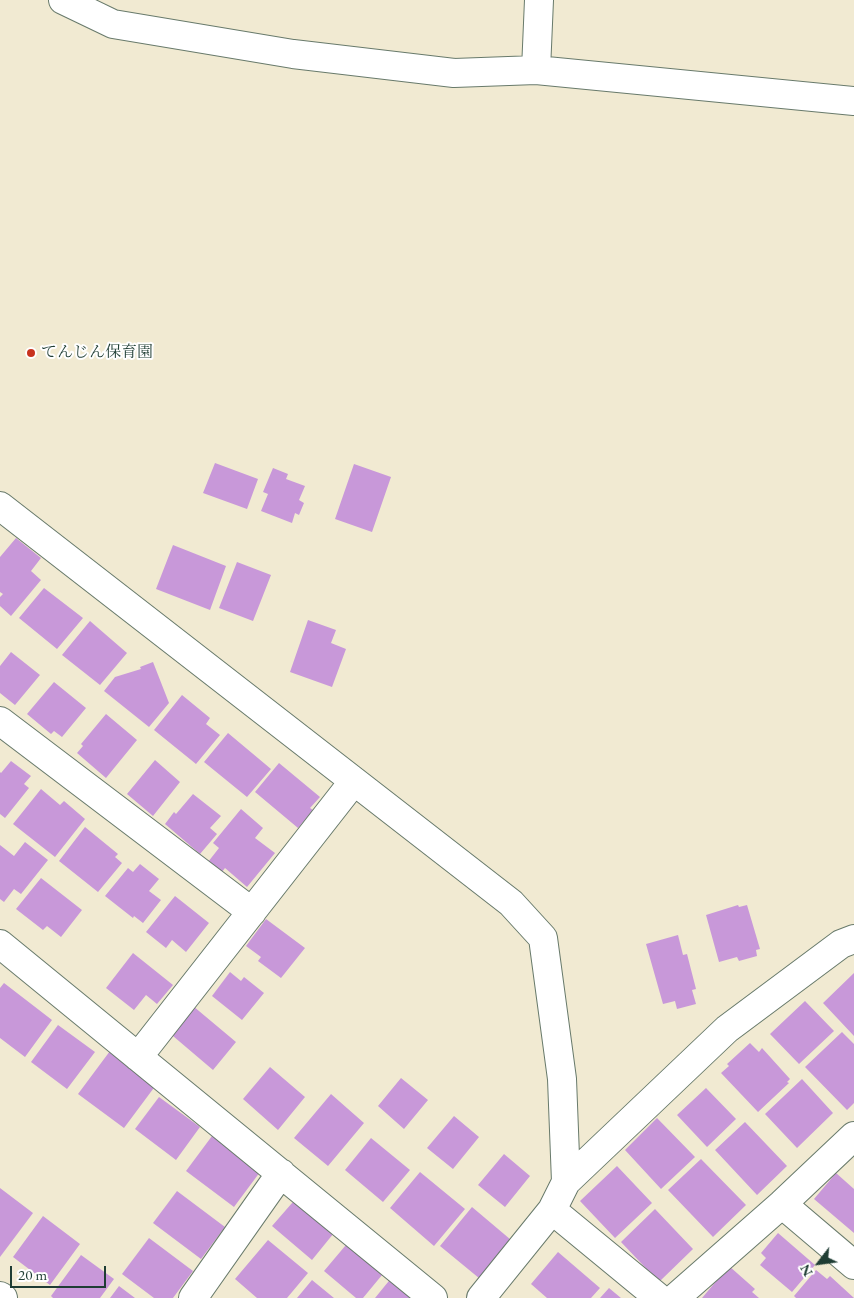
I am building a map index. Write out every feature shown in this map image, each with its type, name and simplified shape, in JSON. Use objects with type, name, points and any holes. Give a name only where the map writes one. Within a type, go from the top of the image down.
[{"type":"street","points":[[63,0],[113,24],[293,54],[454,73],[536,70],[854,101]]},
{"type":"street","points":[[536,70],[539,0]]},
{"type":"street","points":[[2,511],[511,903],[543,938],[562,1079],[566,1182]]},
{"type":"street","points":[[0,721],[252,912]]},
{"type":"street","points":[[138,1057],[354,781]]},
{"type":"street","points":[[481,1298],[552,1210],[566,1182],[727,1029],[840,944],[854,939]]},
{"type":"street","points":[[0,944],[433,1298]]},
{"type":"street","points":[[675,1298],[782,1204],[854,1136]]},
{"type":"street","points":[[193,1298],[281,1173]]},
{"type":"street","points":[[782,1204],[854,1265]]},
{"type":"street","points":[[552,1210],[659,1298]]},
{"type":"building","points":[[215,463],[258,479],[247,509],[203,493]]},
{"type":"building","points":[[354,464],[391,477],[372,532],[335,519]]},
{"type":"building","points":[[273,468],[288,474],[286,479],[305,486],[299,500],[304,503],[299,515],[295,513],[292,523],[261,511],[268,494],[263,492]]},
{"type":"building","points":[[16,538],[41,558],[31,571],[41,580],[11,616],[0,606],[0,597],[3,594],[0,592],[0,557]]},
{"type":"building","points":[[173,545],[226,566],[210,610],[156,589]]},
{"type":"building","points":[[237,562],[271,575],[253,621],[219,608]]},
{"type":"building","points":[[44,588],[83,618],[57,649],[19,618]]},
{"type":"building","points":[[308,620],[336,630],[331,643],[346,649],[332,687],[290,672]]},
{"type":"building","points":[[90,621],[127,653],[100,685],[62,655]]},
{"type":"building","points":[[11,652],[40,675],[15,705],[0,693],[0,666]]},
{"type":"building","points":[[153,662],[169,703],[149,727],[104,691],[115,677],[141,669],[140,667]]},
{"type":"building","points":[[54,682],[86,708],[62,737],[54,731],[51,734],[27,714]]},
{"type":"building","points":[[182,695],[210,718],[206,724],[220,735],[196,764],[154,730]]},
{"type":"building","points":[[106,714],[137,740],[106,778],[77,753],[83,746],[81,744]]},
{"type":"building","points":[[228,733],[271,769],[247,797],[204,762]]},
{"type":"building","points":[[155,760],[180,782],[153,816],[127,794]]},
{"type":"building","points":[[11,761],[31,776],[24,784],[29,788],[5,818],[0,814],[0,772]]},
{"type":"building","points":[[279,763],[320,797],[310,808],[313,810],[298,828],[255,792]]},
{"type":"building","points":[[41,789],[60,805],[64,801],[85,819],[55,857],[13,824]]},
{"type":"building","points":[[193,794],[221,816],[210,828],[217,834],[200,854],[165,824],[174,812],[176,814]]},
{"type":"building","points":[[241,809],[263,828],[255,838],[275,853],[247,887],[225,868],[221,873],[208,862],[219,848],[213,843]]},
{"type":"building","points":[[85,827],[118,854],[115,857],[122,863],[98,892],[59,861]]},
{"type":"building","points":[[25,842],[48,860],[21,894],[14,889],[4,902],[0,899],[0,845],[14,856]]},
{"type":"building","points":[[140,864],[159,879],[149,891],[161,900],[143,923],[134,916],[133,918],[105,896],[128,868],[133,872]]},
{"type":"building","points":[[41,878],[82,910],[61,937],[47,926],[43,930],[16,909]]},
{"type":"building","points":[[175,896],[209,923],[186,952],[172,940],[166,948],[146,932]]},
{"type":"building","points":[[738,905],[739,907],[747,905],[760,949],[756,950],[757,956],[739,961],[737,957],[719,962],[706,915]]},
{"type":"building","points":[[266,919],[305,948],[281,978],[258,961],[261,957],[246,946]]},
{"type":"building","points":[[678,935],[683,955],[687,954],[696,989],[692,990],[696,1004],[677,1009],[675,1001],[663,1004],[646,944]]},
{"type":"building","points":[[133,953],[173,985],[157,1004],[146,995],[134,1010],[106,988]]},
{"type":"building","points":[[230,972],[241,981],[244,977],[264,993],[242,1020],[212,996]]},
{"type":"building","points":[[854,973],[854,1036],[823,1003]]},
{"type":"building","points":[[4,983],[52,1020],[25,1057],[0,1038],[0,988]]},
{"type":"building","points":[[805,1001],[834,1031],[799,1064],[770,1034]]},
{"type":"building","points":[[193,1006],[236,1042],[213,1070],[173,1036],[173,1030]]},
{"type":"building","points":[[58,1025],[95,1052],[67,1089],[31,1062]]},
{"type":"building","points":[[842,1032],[854,1044],[854,1103],[847,1110],[805,1067]]},
{"type":"building","points":[[750,1043],[759,1052],[762,1048],[790,1079],[787,1082],[789,1083],[758,1112],[721,1073],[729,1066],[727,1064]]},
{"type":"building","points":[[110,1051],[156,1085],[124,1128],[78,1094]]},
{"type":"building","points":[[270,1067],[305,1097],[278,1130],[243,1099]]},
{"type":"building","points":[[401,1078],[428,1100],[404,1129],[378,1106]]},
{"type":"building","points":[[802,1079],[833,1113],[797,1148],[765,1114]]},
{"type":"building","points":[[706,1088],[736,1119],[707,1147],[677,1115]]},
{"type":"building","points":[[331,1094],[364,1123],[328,1166],[294,1138]]},
{"type":"building","points":[[159,1097],[200,1127],[176,1160],[135,1129]]},
{"type":"building","points":[[454,1116],[479,1137],[453,1169],[427,1148]]},
{"type":"building","points":[[657,1118],[695,1157],[661,1189],[625,1150]]},
{"type":"building","points":[[745,1122],[787,1166],[757,1195],[715,1150]]},
{"type":"building","points":[[212,1136],[260,1172],[234,1207],[186,1171]]},
{"type":"building","points":[[371,1138],[410,1170],[383,1202],[345,1170]]},
{"type":"building","points":[[504,1154],[530,1176],[505,1207],[478,1185]]},
{"type":"building","points":[[701,1159],[746,1205],[713,1237],[668,1190]]},
{"type":"building","points":[[617,1166],[652,1203],[615,1238],[580,1201]]},
{"type":"building","points":[[420,1172],[465,1209],[434,1246],[390,1208]]},
{"type":"building","points":[[836,1173],[854,1189],[854,1233],[814,1199]]},
{"type":"building","points":[[0,1188],[33,1213],[0,1257]]},
{"type":"building","points":[[177,1191],[225,1227],[201,1259],[153,1223]]},
{"type":"building","points":[[299,1195],[338,1228],[312,1260],[272,1226]]},
{"type":"building","points":[[472,1207],[517,1245],[485,1283],[440,1246]]},
{"type":"building","points":[[655,1209],[693,1249],[659,1282],[621,1242]]},
{"type":"building","points":[[43,1216],[80,1244],[50,1285],[13,1257]]},
{"type":"building","points":[[778,1233],[815,1265],[792,1292],[760,1265],[766,1258],[761,1253]]},
{"type":"building","points":[[149,1238],[193,1271],[173,1298],[154,1298],[122,1274]]},
{"type":"building","points":[[351,1239],[387,1269],[363,1298],[356,1298],[324,1271]]},
{"type":"building","points":[[268,1240],[308,1273],[287,1298],[257,1298],[235,1279]]},
{"type":"building","points":[[558,1252],[600,1288],[591,1298],[547,1298],[531,1284]]},
{"type":"building","points":[[81,1255],[114,1279],[100,1298],[53,1298],[51,1296]]},
{"type":"building","points":[[729,1266],[755,1289],[752,1292],[759,1298],[702,1298]]},
{"type":"building","points":[[816,1270],[827,1279],[830,1276],[854,1298],[796,1298],[794,1296]]},
{"type":"building","points":[[397,1271],[429,1298],[375,1298]]},
{"type":"building","points":[[312,1280],[334,1298],[297,1298]]},
{"type":"building","points":[[119,1286],[135,1298],[110,1298]]},
{"type":"building","points":[[609,1288],[621,1298],[600,1298]]},
{"type":"place","name":"てんじん保育園","points":[[31,353]]}]
